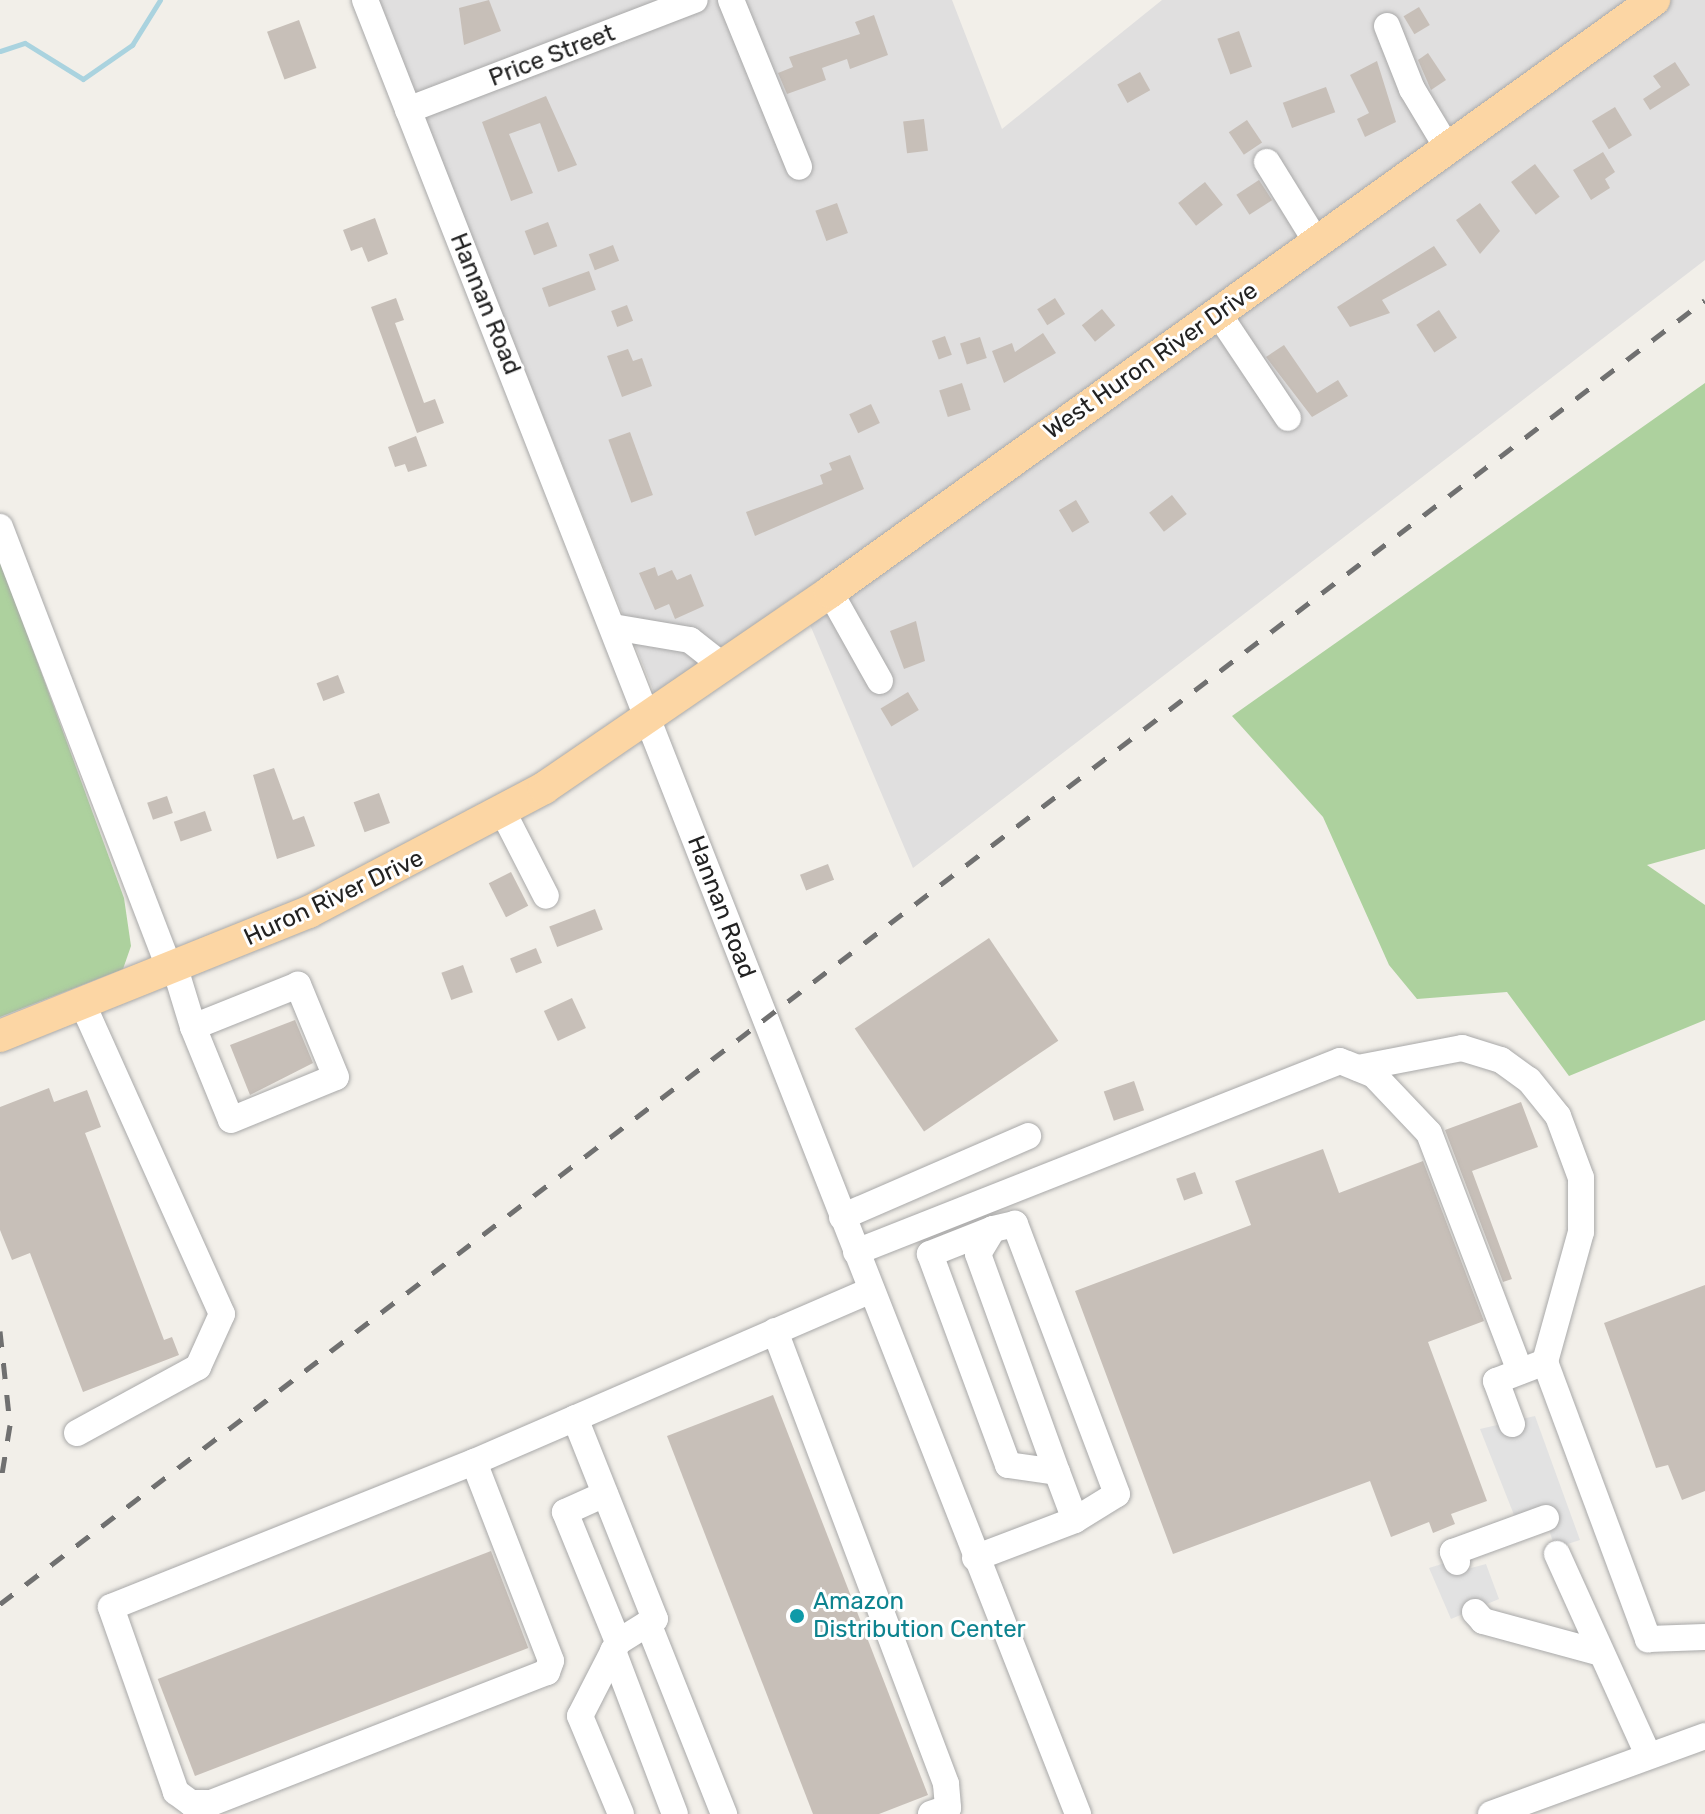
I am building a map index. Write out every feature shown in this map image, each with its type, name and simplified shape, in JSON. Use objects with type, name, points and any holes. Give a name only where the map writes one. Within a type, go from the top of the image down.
[{"type":"main road","name":"West Huron River Drive","points":[[648,720],[1654,0]]},
{"type":"main road","name":"Huron River Drive","points":[[0,1036],[309,912],[503,812],[648,720]]},
{"type":"street","name":"Hannan Road","points":[[365,0],[1078,1814]]},
{"type":"street","name":"Price Street","points":[[408,110],[695,0]]},
{"type":"street","points":[[731,0],[799,167]]},
{"type":"street","points":[[1387,26],[1412,89],[1448,149]]},
{"type":"street","points":[[1267,162],[1317,243]]},
{"type":"street","points":[[1218,313],[1288,418]]},
{"type":"street","points":[[0,527],[193,1027],[231,1120],[336,1077],[298,985],[193,1027]]},
{"type":"street","points":[[830,592],[880,681]]},
{"type":"street","points":[[613,627],[676,635],[723,666]]},
{"type":"street","points":[[503,812],[546,896]]},
{"type":"street","points":[[77,1433],[198,1367],[222,1314],[83,1004]]},
{"type":"street","points":[[1358,1068],[1462,1048],[1501,1060],[1529,1080],[1558,1116],[1581,1178],[1581,1232],[1545,1362],[1648,1639],[1705,1637]]},
{"type":"street","points":[[1057,1472],[1008,1465],[930,1254],[997,1219],[1340,1061],[1373,1074],[1429,1133],[1520,1371]]},
{"type":"street","points":[[842,1217],[1028,1136]]},
{"type":"street","points":[[856,1252],[997,1219]]},
{"type":"street","points":[[997,1219],[978,1254],[1075,1520]]},
{"type":"street","points":[[975,1558],[1075,1520],[1117,1494],[997,1219]]},
{"type":"street","points":[[474,1462],[551,1661],[547,1672],[211,1803],[191,1803],[176,1792],[111,1607],[474,1462],[871,1290]]},
{"type":"street","points":[[775,1331],[946,1784],[948,1808],[931,1814]]},
{"type":"street","points":[[1512,1424],[1496,1381],[1545,1362]]},
{"type":"street","points":[[575,1418],[655,1619],[616,1647],[580,1716],[621,1814]]},
{"type":"street","points":[[605,1494],[565,1512],[675,1814]]},
{"type":"street","points":[[1457,1562],[1453,1552],[1546,1518]]},
{"type":"street","points":[[1557,1554],[1648,1755]]},
{"type":"street","points":[[1475,1612],[1483,1621],[1601,1653]]},
{"type":"street","points":[[648,1623],[724,1814]]},
{"type":"street","points":[[1491,1814],[1705,1736]]},
{"type":"shaded area","points":[[376,0],[952,0],[1002,129],[1162,0],[1705,0],[1705,260],[913,868],[797,594],[656,697]]},
{"type":"shaded area","points":[[1535,1416],[1580,1540],[1555,1548],[1543,1512],[1516,1520],[1480,1429]]},
{"type":"shaded area","points":[[1445,1563],[1460,1571],[1486,1564],[1499,1599],[1451,1619],[1429,1568]]},
{"type":"green space","points":[[1705,383],[1705,849],[1647,865],[1705,905],[1705,1020],[1569,1076],[1507,992],[1417,999],[1389,965],[1323,817],[1232,716]]},
{"type":"green space","points":[[0,560],[124,898],[131,946],[123,969],[0,1017]]},
{"type":"building","points":[[489,0],[501,31],[464,45],[459,8]]},
{"type":"building","points":[[1419,7],[1430,25],[1414,34],[1404,16]]},
{"type":"building","points":[[874,15],[888,55],[850,69],[847,59],[822,68],[826,80],[787,94],[778,73],[793,67],[789,57],[860,34],[855,22]]},
{"type":"building","points":[[299,20],[316,68],[284,80],[267,32]]},
{"type":"building","points":[[1239,31],[1252,67],[1230,75],[1217,39]]},
{"type":"building","points":[[1428,53],[1446,80],[1431,90],[1418,60]]},
{"type":"building","points":[[1377,61],[1396,122],[1365,137],[1357,119],[1369,113],[1350,75]]},
{"type":"building","points":[[1675,62],[1690,85],[1650,110],[1643,99],[1661,87],[1653,76]]},
{"type":"building","points":[[1140,72],[1150,90],[1127,103],[1117,85]]},
{"type":"building","points":[[1326,87],[1335,112],[1292,128],[1283,103]]},
{"type":"building","points":[[546,96],[577,165],[558,172],[540,123],[509,134],[533,193],[511,201],[482,122]]},
{"type":"building","points":[[1615,107],[1632,135],[1609,149],[1592,121]]},
{"type":"building","points":[[924,119],[928,151],[907,153],[903,122]]},
{"type":"building","points":[[1247,120],[1262,142],[1244,155],[1229,132]]},
{"type":"building","points":[[1603,152],[1615,172],[1605,179],[1610,188],[1591,200],[1573,170]]},
{"type":"building","points":[[1535,164],[1560,197],[1536,215],[1511,182]]},
{"type":"building","points":[[1259,180],[1272,200],[1249,215],[1236,195]]},
{"type":"building","points":[[1205,182],[1223,205],[1196,226],[1178,203]]},
{"type":"building","points":[[837,203],[848,233],[826,241],[815,211]]},
{"type":"building","points":[[1480,203],[1500,231],[1480,254],[1456,220]]},
{"type":"building","points":[[375,218],[388,254],[368,262],[362,247],[351,251],[343,230]]},
{"type":"building","points":[[548,222],[557,246],[534,255],[525,231]]},
{"type":"building","points":[[613,245],[619,261],[595,270],[589,254]]},
{"type":"building","points":[[1434,246],[1447,265],[1382,300],[1390,313],[1350,327],[1337,307]]},
{"type":"building","points":[[589,271],[596,290],[549,307],[542,288]]},
{"type":"building","points":[[396,298],[404,320],[395,323],[424,403],[435,399],[444,423],[417,433],[371,307]]},
{"type":"building","points":[[1055,298],[1065,314],[1047,325],[1037,309]]},
{"type":"building","points":[[627,305],[633,321],[617,327],[611,311]]},
{"type":"building","points":[[1102,309],[1115,325],[1095,342],[1082,325]]},
{"type":"building","points":[[1439,310],[1457,338],[1434,352],[1416,325]]},
{"type":"building","points":[[1043,333],[1056,353],[1004,383],[992,351],[1012,343],[1015,352]]},
{"type":"building","points":[[945,336],[952,355],[939,360],[932,341]]},
{"type":"building","points":[[980,337],[987,358],[967,364],[960,343]]},
{"type":"building","points":[[1284,345],[1317,393],[1338,380],[1348,396],[1312,417],[1266,357]]},
{"type":"building","points":[[628,349],[633,361],[642,358],[652,386],[622,397],[607,356]]},
{"type":"building","points":[[962,383],[971,410],[948,417],[939,390]]},
{"type":"building","points":[[871,404],[880,423],[858,433],[849,414]]},
{"type":"building","points":[[630,432],[653,495],[631,503],[608,440]]},
{"type":"building","points":[[416,436],[427,466],[408,472],[405,464],[395,467],[388,447]]},
{"type":"building","points":[[850,455],[864,489],[755,536],[746,512],[823,484],[820,475],[832,470],[829,463]]},
{"type":"building","points":[[1172,495],[1187,514],[1164,532],[1149,513]]},
{"type":"building","points":[[1076,500],[1089,522],[1072,533],[1059,510]]},
{"type":"building","points":[[655,567],[658,576],[672,570],[677,580],[691,574],[704,606],[675,619],[669,604],[655,610],[639,573]]},
{"type":"building","points":[[916,621],[925,661],[904,669],[890,631]]},
{"type":"building","points":[[338,675],[345,693],[323,701],[317,683]]},
{"type":"building","points":[[908,692],[919,710],[891,726],[881,708]]},
{"type":"building","points":[[274,768],[293,820],[304,816],[315,846],[277,859],[253,775]]},
{"type":"building","points":[[379,793],[390,823],[365,832],[354,802]]},
{"type":"building","points":[[167,796],[173,813],[153,820],[147,803]]},
{"type":"building","points":[[205,811],[212,831],[181,842],[174,822]]},
{"type":"building","points":[[828,864],[834,880],[806,891],[800,875]]},
{"type":"building","points":[[511,872],[528,906],[506,917],[489,883]]},
{"type":"building","points":[[595,909],[603,930],[557,947],[549,927]]},
{"type":"building","points":[[989,938],[1058,1041],[924,1131],[855,1029]]},
{"type":"building","points":[[536,948],[542,963],[516,973],[510,958]]},
{"type":"building","points":[[463,965],[473,992],[451,1000],[441,973]]},
{"type":"building","points":[[572,998],[586,1028],[558,1041],[544,1011]]},
{"type":"building","points":[[295,1020],[313,1063],[250,1095],[230,1045]]},
{"type":"building","points":[[1134,1081],[1144,1110],[1114,1121],[1104,1091]]},
{"type":"building","points":[[49,1088],[54,1102],[87,1090],[101,1127],[85,1133],[164,1340],[172,1337],[179,1355],[83,1392],[30,1253],[12,1260],[0,1230],[0,1107]]},
{"type":"building","points":[[1521,1102],[1538,1147],[1472,1171],[1512,1279],[1503,1282],[1445,1130]]},
{"type":"building","points":[[1323,1149],[1339,1193],[1423,1161],[1484,1321],[1428,1342],[1487,1501],[1451,1514],[1455,1524],[1433,1533],[1429,1522],[1391,1537],[1370,1481],[1173,1554],[1075,1291],[1251,1225],[1235,1181]]},
{"type":"building","points":[[1195,1172],[1203,1194],[1184,1200],[1176,1179]]},
{"type":"building","points":[[1705,1285],[1705,1491],[1682,1500],[1668,1465],[1656,1468],[1604,1323]]},
{"type":"building","name":"Amazon Distribution Center","points":[[773,1395],[928,1795],[879,1814],[813,1814],[667,1436]]},
{"type":"building","points":[[491,1551],[528,1648],[195,1776],[158,1679]]},
{"type":"waterway","points":[[0,51],[25,43],[83,79],[132,45],[160,0]]},
{"type":"railway","points":[[0,1604],[1705,300]]},
{"type":"railway","points":[[0,1331],[10,1425],[0,1486]]},
{"type":"place","name":"Amazon Distribution Center","points":[[797,1616]]}]
